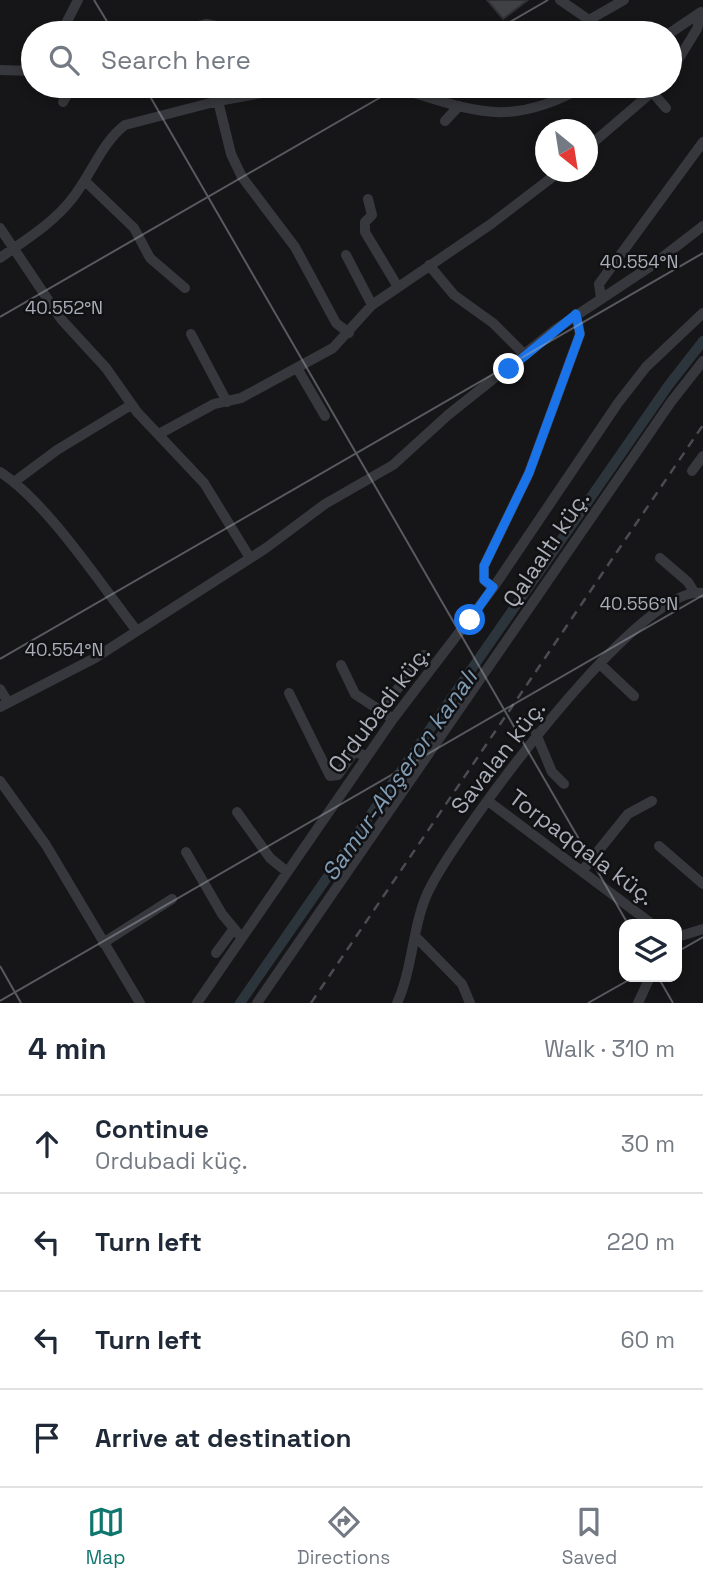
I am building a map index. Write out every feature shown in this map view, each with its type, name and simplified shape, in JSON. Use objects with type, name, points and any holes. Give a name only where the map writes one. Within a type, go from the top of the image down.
[{"type":"street","points":[[67,21],[78,0]]},
{"type":"street","points":[[560,0],[589,20],[625,0]]},
{"type":"street","points":[[682,25],[702,11]]},
{"type":"street","points":[[682,53],[697,29],[702,11]]},
{"type":"street","points":[[0,70],[21,71]]},
{"type":"street","points":[[63,102],[65,98]]},
{"type":"street","points":[[0,258],[60,213],[85,181],[114,133],[125,125],[235,98]]},
{"type":"street","points":[[431,98],[496,114],[523,112],[556,98]]},
{"type":"street","points":[[598,139],[645,98]]},
{"type":"street","points":[[661,98],[666,108]]},
{"type":"street","points":[[218,101],[235,164],[295,247],[336,323],[349,333]]},
{"type":"street","points":[[445,121],[459,106]]},
{"type":"street","points":[[601,298],[599,284],[703,142]]},
{"type":"street","points":[[85,181],[134,228],[150,258],[184,288]]},
{"type":"street","points":[[159,434],[214,404],[242,398],[334,348],[372,305],[491,224],[546,182]]},
{"type":"street","points":[[368,199],[372,215],[365,222],[365,232],[398,287]]},
{"type":"street","points":[[0,689],[4,704],[66,675],[250,558],[325,504],[393,465],[448,415],[576,314],[651,266],[703,226]]},
{"type":"street","points":[[0,228],[61,319],[106,368],[131,405],[204,483],[250,558]]},
{"type":"street","points":[[346,255],[372,305]]},
{"type":"street","points":[[429,265],[454,295],[493,323],[525,355]]},
{"type":"street","name":"Ordubadi küç.","points":[[197,1003],[237,934],[286,871],[393,719],[493,587],[628,390],[662,350],[703,313]]},
{"type":"street","points":[[493,587],[484,580],[484,566],[529,473],[580,334],[576,314]]},
{"type":"street","points":[[191,334],[227,401]]},
{"type":"street","name":"Qalaaltı küç.","points":[[257,1003],[671,402],[703,361]]},
{"type":"street","points":[[297,368],[325,416]]},
{"type":"street","points":[[14,482],[57,450],[131,405]]},
{"type":"street","points":[[692,471],[703,456]]},
{"type":"street","points":[[0,472],[14,482],[56,528],[137,631]]},
{"type":"street","points":[[660,558],[698,592]]},
{"type":"street","name":"Savalan küç.","points":[[397,1003],[429,888],[458,839],[536,734],[601,665],[656,611],[675,598],[698,592]]},
{"type":"street","points":[[381,710],[424,655]]},
{"type":"street","points":[[341,665],[355,694],[393,719]]},
{"type":"street","points":[[601,665],[634,696]]},
{"type":"street","points":[[289,693],[330,776],[338,775],[354,752],[367,756]]},
{"type":"street","points":[[536,734],[556,779],[564,784]]},
{"type":"street","points":[[0,781],[46,845],[140,1003]]},
{"type":"street","name":"Torpaqqala küç.","points":[[488,801],[645,919]]},
{"type":"street","points":[[582,872],[628,814],[652,801]]},
{"type":"street","points":[[237,812],[270,858],[286,871]]},
{"type":"street","points":[[659,846],[703,884]]},
{"type":"street","points":[[187,852],[237,934],[216,953]]},
{"type":"street","points":[[103,943],[172,899]]},
{"type":"street","points":[[682,935],[703,929]]},
{"type":"street","points":[[416,937],[462,984],[470,1003]]},
{"type":"street","points":[[638,1003],[648,982]]},
{"type":"building","points":[[487,0],[528,0],[503,19]]},
{"type":"waterway","name":"Samur-Abşeron kanalı","points":[[240,1003],[668,386],[703,341]]},
{"type":"railway","points":[[311,1003],[703,425]]},
{"type":"route","points":[[470,620],[493,587],[484,580],[484,566],[529,473],[542,431],[580,334],[576,314],[509,369]]}]
